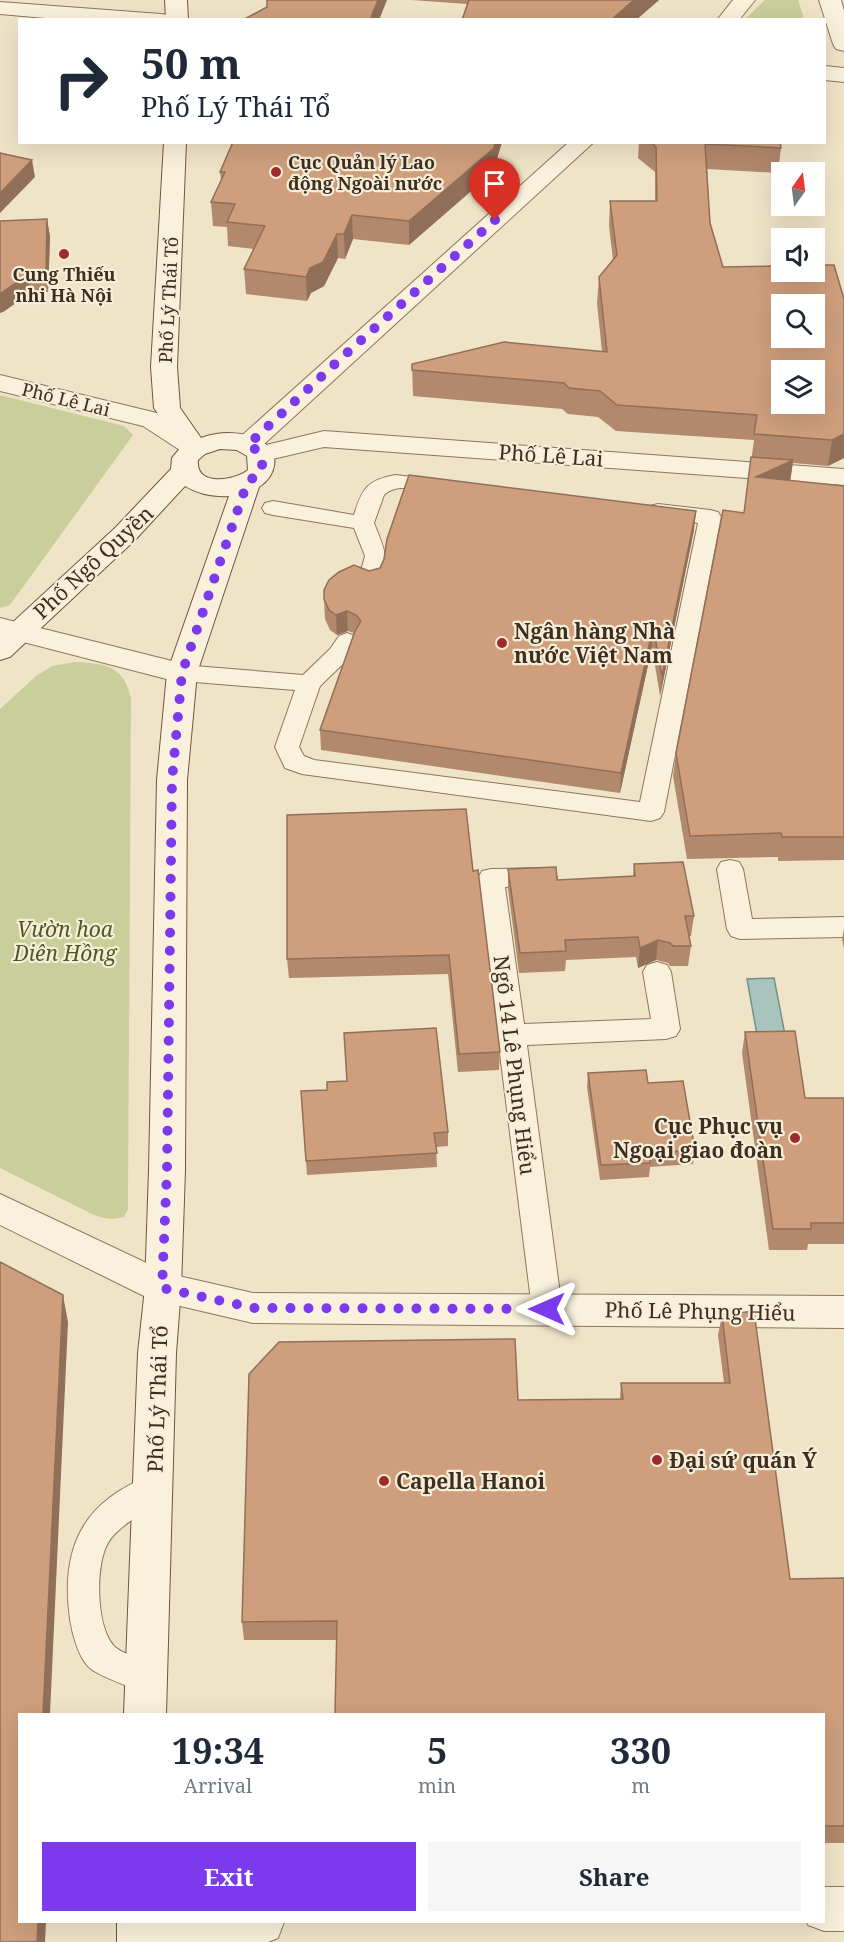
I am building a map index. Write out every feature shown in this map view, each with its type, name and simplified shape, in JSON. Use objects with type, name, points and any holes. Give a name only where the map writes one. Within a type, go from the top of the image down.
[{"type":"street","points":[[176,0],[177,18]]},
{"type":"street","points":[[729,18],[744,0]]},
{"type":"street","points":[[830,0],[842,32]]},
{"type":"street","points":[[0,8],[133,18]]},
{"type":"street","points":[[826,74],[844,75]]},
{"type":"street","name":"Phố Lý Thái Tổ","points":[[176,144],[165,377],[166,408],[189,459]]},
{"type":"street","points":[[254,450],[338,361],[581,144]]},
{"type":"street","name":"Phố Lê Lai","points":[[0,382],[152,420],[189,459]]},
{"type":"street","name":"Phố Lê Lai","points":[[254,450],[324,439],[844,477]]},
{"type":"street","points":[[217,441],[230,441],[254,450],[263,461],[262,470],[247,483],[222,488],[209,487],[189,478],[189,459],[217,441]]},
{"type":"street","name":"Phố Ngô Quyền","points":[[6,636],[125,534],[189,459]]},
{"type":"street","name":"Phố Lý Thái Tổ","points":[[145,1713],[157,1353],[167,1170],[172,780],[182,673],[247,483]]},
{"type":"street","points":[[6,636],[182,673]]},
{"type":"street","name":"Phố Lê Phụng Hiểu","points":[[0,1208],[162,1288],[254,1308],[844,1312]]},
{"type":"street","points":[[825,1909],[844,1908]]},
{"type":"street","points":[[139,1923],[139,1942]]},
{"type":"lane","points":[[370,582],[376,556],[363,523],[375,490],[386,483],[404,481],[459,488]]},
{"type":"lane","points":[[347,641],[338,655],[309,683],[287,747],[294,762],[311,768],[651,812],[710,517],[630,507]]},
{"type":"lane","points":[[273,508],[363,523]]},
{"type":"lane","points":[[182,673],[309,683]]},
{"type":"lane","points":[[730,869],[740,929],[844,927]]},
{"type":"lane","name":"Ngõ 14 Lê Phụng Hiểu","points":[[547,1309],[491,878],[548,877]]},
{"type":"lane","points":[[510,1035],[666,1029],[657,972]]},
{"type":"lane","points":[[146,1677],[102,1658],[88,1636],[83,1584],[84,1566],[95,1533],[132,1501],[153,1489]]},
{"type":"green space","points":[[765,0],[798,0],[804,18],[746,18]]},
{"type":"green space","points":[[0,395],[124,426],[133,435],[10,605],[0,608]]},
{"type":"green space","name":"Vườn hoa Diên Hồng","points":[[75,662],[112,668],[123,679],[131,698],[128,1209],[124,1217],[115,1218],[104,1218],[92,1214],[0,1168],[0,709],[36,676],[52,666]]},
{"type":"water","points":[[774,978],[787,1045],[759,1046],[747,979]]},
{"type":"building","points":[[267,0],[378,0],[371,18],[247,18],[267,7]]},
{"type":"building","points":[[469,0],[634,0],[613,18],[463,18]]},
{"type":"building","points":[[232,144],[495,144],[494,148],[409,221],[352,215],[344,234],[337,234],[323,262],[310,268],[306,277],[244,269],[265,226],[227,222],[235,204],[211,202],[225,172],[220,172]]},
{"type":"building","points":[[653,144],[705,144],[710,223],[723,267],[771,266],[771,282],[825,282],[825,265],[834,265],[844,299],[844,434],[832,440],[754,434],[757,415],[617,405],[600,391],[569,388],[564,383],[412,370],[412,364],[504,342],[607,352],[599,277],[617,255],[610,201],[657,201],[656,147]]},
{"type":"building","points":[[705,144],[780,144],[781,148]]},
{"type":"building","points":[[0,153],[32,160],[0,193]]},
{"type":"building","points":[[47,219],[46,274],[27,275],[0,294],[0,221]]},
{"type":"building","points":[[751,457],[793,460],[756,477],[844,486],[844,837],[782,837],[781,833],[690,836],[676,753],[723,510],[744,513]]},
{"type":"building","name":"Ngân hàng Nhà nước Việt Nam","points":[[409,475],[696,511],[662,676],[653,627],[621,773],[320,730],[355,631],[361,621],[356,615],[347,611],[336,615],[329,610],[324,599],[324,590],[329,580],[354,565],[369,571],[380,568],[387,539]]},
{"type":"building","points":[[466,809],[473,871],[478,870],[500,1052],[459,1054],[449,955],[287,959],[287,815]]},
{"type":"building","points":[[683,862],[694,916],[685,916],[691,946],[673,946],[658,940],[640,948],[638,937],[565,940],[566,951],[520,953],[508,869],[556,867],[557,880],[635,876],[634,864]]},
{"type":"building","points":[[436,1028],[448,1132],[434,1133],[437,1153],[306,1161],[301,1091],[327,1090],[327,1082],[347,1081],[344,1033]]},
{"type":"building","points":[[795,1031],[805,1098],[844,1098],[844,1223],[811,1223],[811,1229],[773,1229],[745,1032]]},
{"type":"building","points":[[646,1070],[648,1083],[683,1081],[695,1150],[649,1153],[650,1163],[601,1165],[588,1073]]},
{"type":"building","points":[[0,1262],[63,1295],[43,1713],[18,1713],[18,1923],[38,1923],[37,1942],[0,1942]]},
{"type":"building","points":[[754,1311],[790,1579],[844,1578],[844,1826],[825,1826],[825,1713],[335,1713],[337,1621],[242,1622],[249,1374],[279,1342],[515,1339],[518,1400],[623,1399],[621,1383],[730,1383],[722,1315]]},
{"type":"place","name":"Cục Quản lý Lao động Ngoài nước","points":[[276,172]]},
{"type":"place","name":"Cung Thiếu nhi Hà Nội","points":[[64,254]]},
{"type":"place","name":"Ngân hàng Nhà nước Việt Nam","points":[[502,643]]},
{"type":"place","name":"Cục Phục vụ Ngoại giao đoàn","points":[[795,1138]]},
{"type":"place","name":"Đại sứ quán Ý","points":[[657,1460]]},
{"type":"place","name":"Capella Hanoi","points":[[384,1481]]},
{"type":"route","points":[[495,220],[248,445],[260,454],[263,461],[262,470],[247,483],[182,673],[176,721],[172,780],[167,1170],[162,1288],[254,1308],[547,1309]]}]
